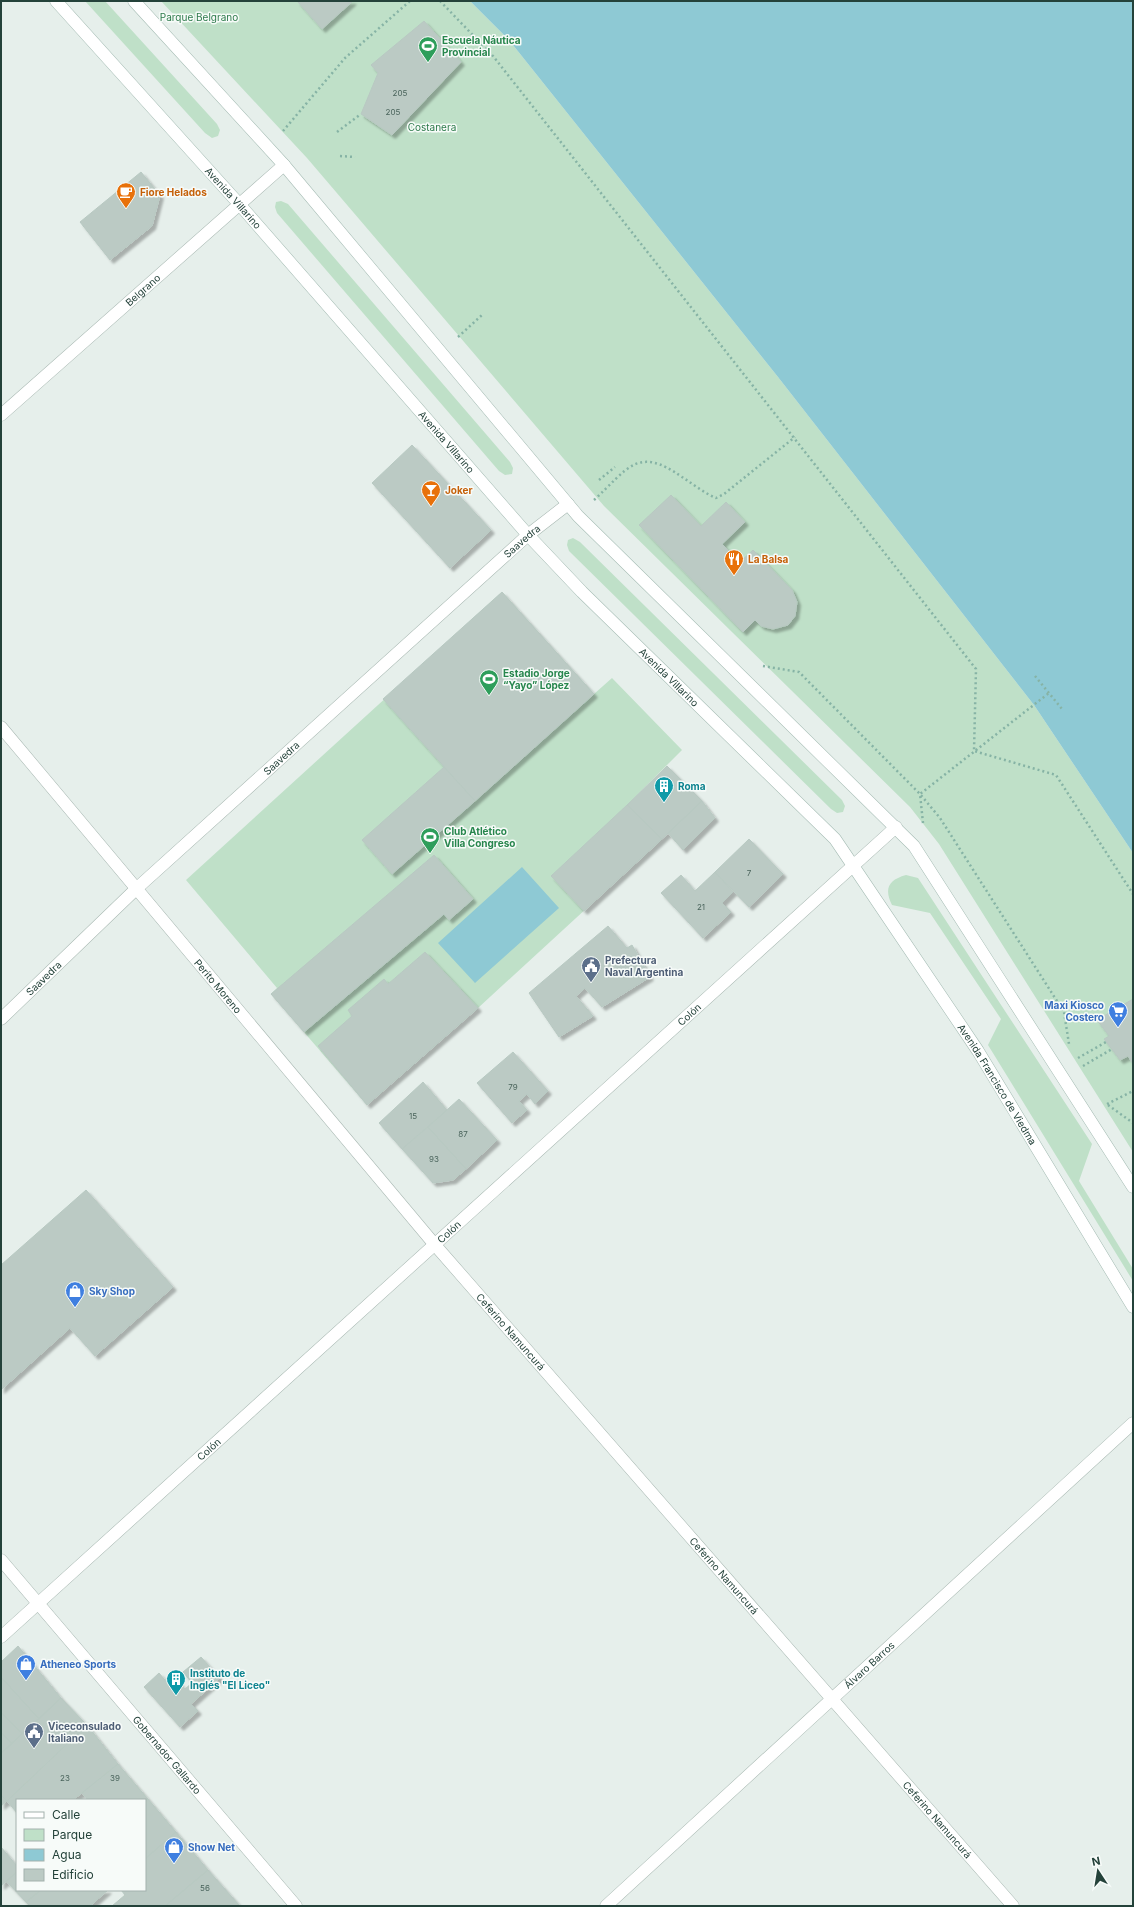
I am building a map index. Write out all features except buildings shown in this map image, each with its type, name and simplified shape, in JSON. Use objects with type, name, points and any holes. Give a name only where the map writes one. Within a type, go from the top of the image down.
[{"type":"street","name":"Avenida Villarino","points":[[56,1],[240,205],[528,536],[582,592],[835,839],[853,867]]},
{"type":"street","points":[[134,1],[284,165],[578,516],[896,827],[917,851],[1133,1186]]},
{"type":"street","name":"Belgrano","points":[[1,415],[284,165]]},
{"type":"street","name":"Saavedra","points":[[1,1019],[136,890],[528,536],[568,504]]},
{"type":"street","name":"Perito Moreno","points":[[1,727],[136,890],[435,1245]]},
{"type":"street","name":"Colón","points":[[1,1637],[896,827]]},
{"type":"street","name":"Avenida Francisco de Viedma","points":[[853,867],[978,1051],[1133,1307]]},
{"type":"street","name":"Ceferino Namuncurá","points":[[435,1245],[1013,1906]]},
{"type":"street","name":"Álvaro Barros","points":[[606,1906],[1133,1423]]},
{"type":"street","name":"Gobernador Gallardo","points":[[1,1560],[296,1906]]},
{"type":"path","points":[[267,147],[344,58],[410,1]]},
{"type":"path","points":[[440,1],[493,56],[976,669],[974,751]]},
{"type":"path","points":[[337,132],[361,114]]},
{"type":"path","points":[[340,156],[356,156]]},
{"type":"path","points":[[453,341],[482,315]]},
{"type":"path","points":[[578,516],[634,464],[643,460],[655,461],[680,475],[708,495],[716,498],[724,494],[795,438]]},
{"type":"path","points":[[599,480],[615,467]]},
{"type":"path","points":[[762,666],[799,672],[920,794],[940,818],[1064,1012],[1069,1044],[1072,1048]]},
{"type":"path","points":[[1035,676],[1062,709]]},
{"type":"path","points":[[920,794],[1049,693]]},
{"type":"path","points":[[974,751],[1056,775],[1133,894]]},
{"type":"path","points":[[1078,1058],[1106,1042]]},
{"type":"path","points":[[1083,1066],[1112,1049]]},
{"type":"path","points":[[1075,1053],[1087,1072]]},
{"type":"path","points":[[1107,1104],[1133,1090]]},
{"type":"path","points":[[1103,1098],[1107,1104],[1133,1123]]},
{"type":"green space","points":[[85,1],[105,1],[217,124],[220,130],[218,136],[212,138],[205,133]]},
{"type":"green space","name":"Costanera","points":[[161,1],[470,1],[509,40],[778,377],[1034,705],[1133,853],[1133,1152],[939,844],[910,807],[604,506],[307,158]]},
{"type":"green space","points":[[281,201],[288,204],[510,462],[513,468],[512,474],[505,475],[499,471],[277,213],[275,207],[276,202]]},
{"type":"green space","points":[[573,538],[580,542],[842,800],[845,806],[843,812],[837,813],[831,809],[569,551],[567,545],[568,540]]},
{"type":"green space","name":"Club Atlético Villa Congreso","points":[[502,592],[594,694],[612,678],[682,750],[627,805],[662,839],[478,1008],[367,1105],[271,994],[277,988],[186,880]]},
{"type":"green space","points":[[906,875],[918,878],[1092,1144],[1079,1181],[1133,1269],[1133,1281],[988,1045],[1001,1019],[930,913],[892,905],[888,894],[889,886],[895,880]]},
{"type":"water","points":[[470,1],[1133,1],[1133,853],[1034,705],[778,377],[509,40]]},
{"type":"water","points":[[522,867],[559,908],[475,983],[438,943]]},
{"type":"place","name":"Escuela Náutica Provincial","points":[[428,63]]},
{"type":"place","name":"Fiore Helados","points":[[126,209]]},
{"type":"place","name":"Joker","points":[[431,507]]},
{"type":"place","name":"La Balsa","points":[[734,576]]},
{"type":"place","name":"Estadio Jorge “Yayo” López","points":[[489,696]]},
{"type":"place","name":"Roma","points":[[664,803]]},
{"type":"place","name":"Club Atlético Villa Congreso","points":[[430,854]]},
{"type":"place","name":"Prefectura Naval Argentina","points":[[591,983]]},
{"type":"place","name":"Maxi Kiosco Costero","points":[[1118,1028]]},
{"type":"place","name":"Sky Shop","points":[[75,1308]]},
{"type":"place","name":"Atheneo Sports","points":[[26,1681]]},
{"type":"place","name":"Instituto de Inglés \"El Liceo\"","points":[[176,1696]]},
{"type":"place","name":"Viceconsulado Italiano","points":[[34,1749]]},
{"type":"place","name":"Show Net","points":[[174,1864]]},
{"type":"park label","name":"Parque Belgrano","points":[[199,17]]}]
